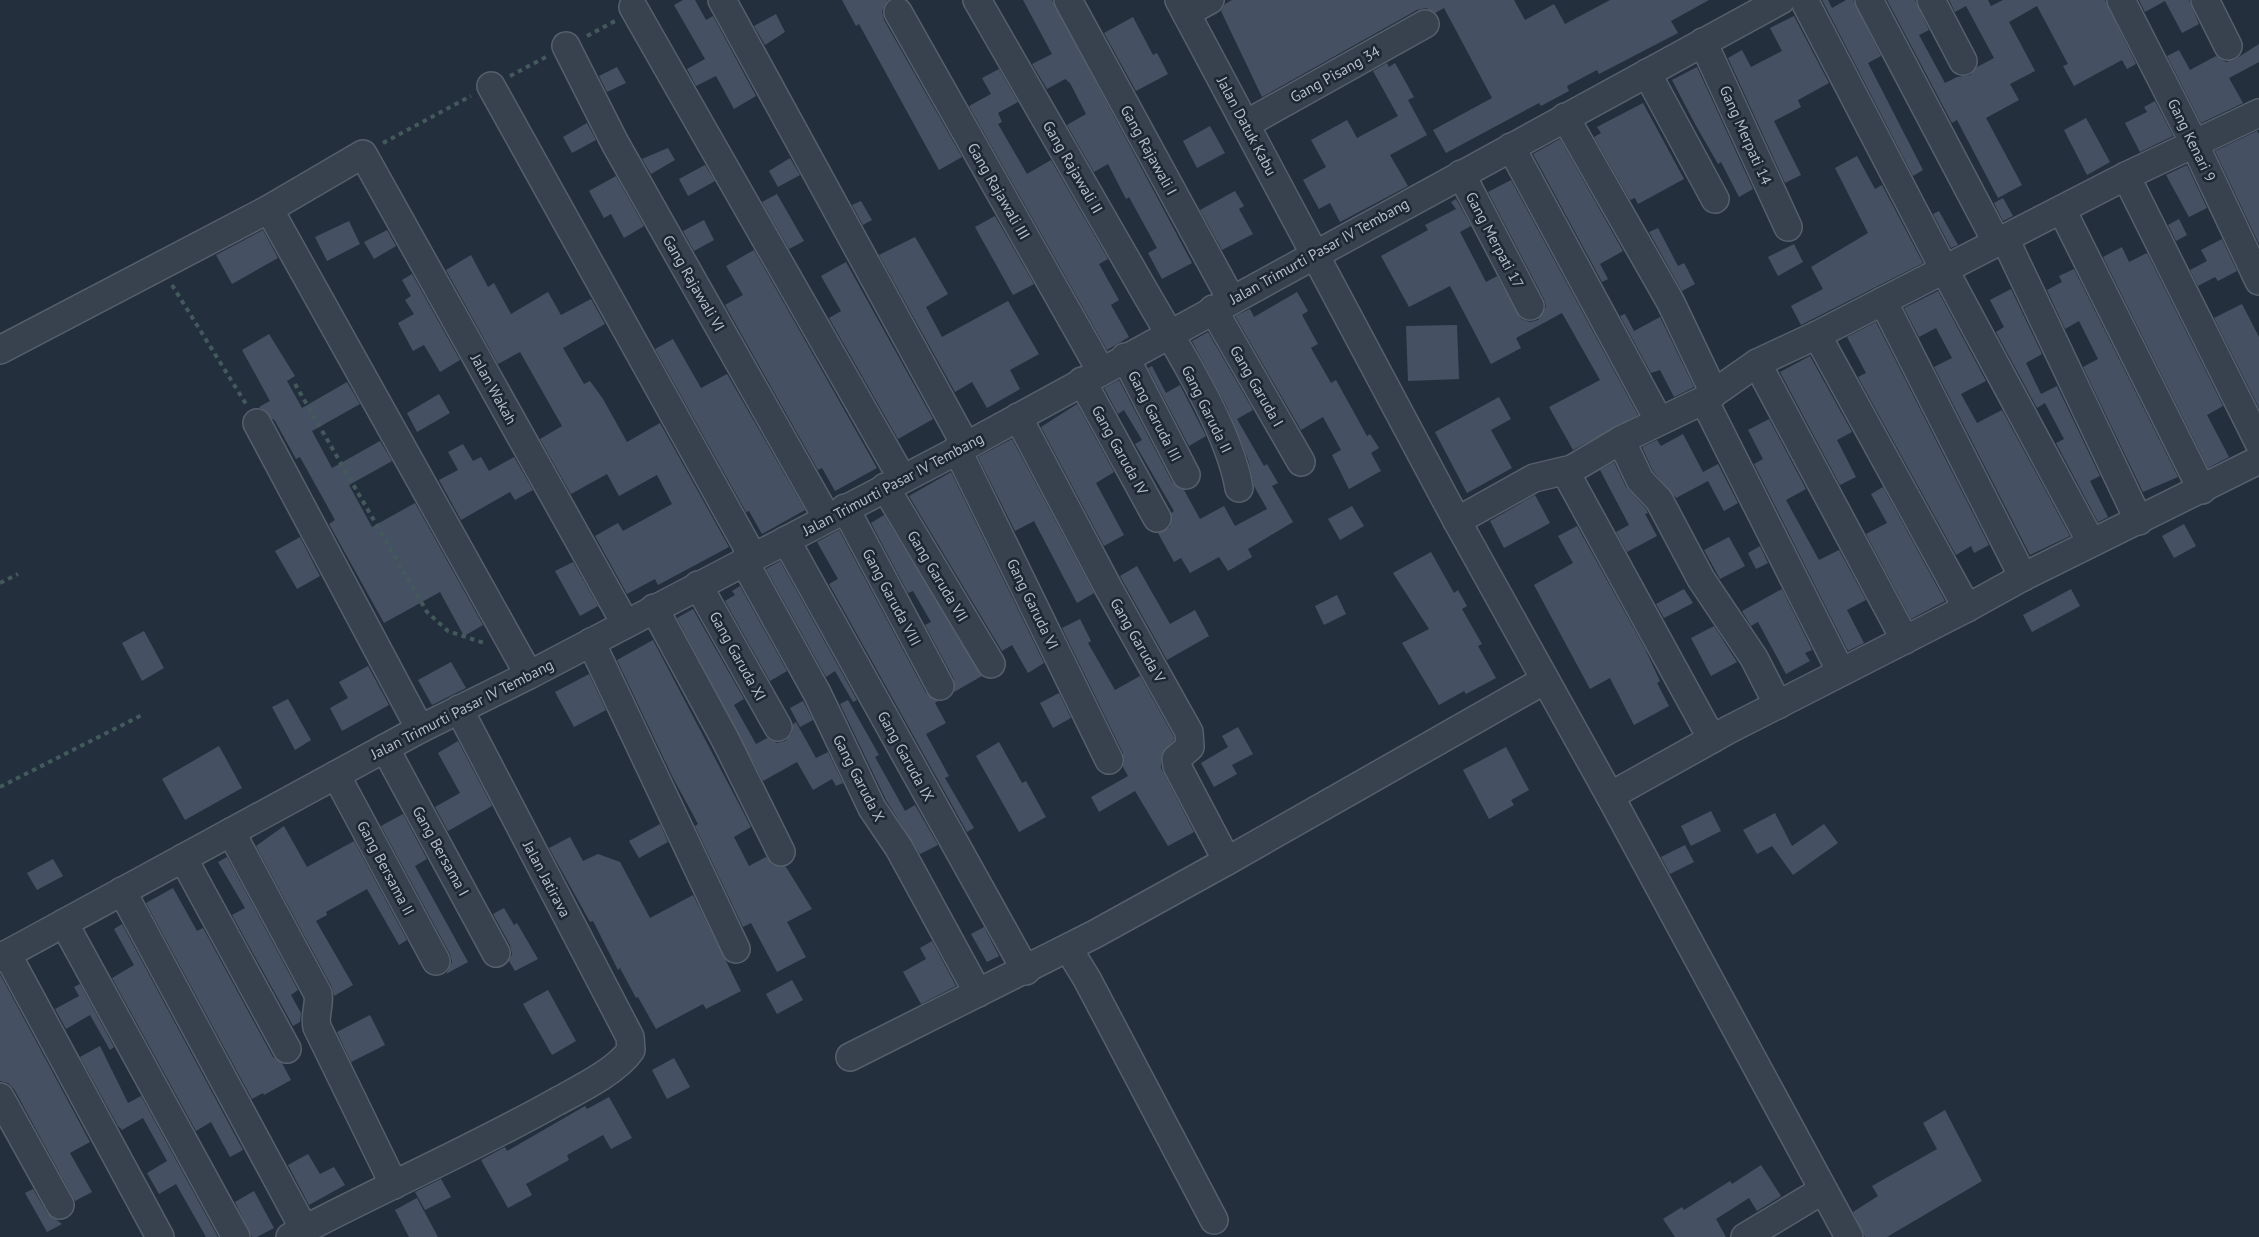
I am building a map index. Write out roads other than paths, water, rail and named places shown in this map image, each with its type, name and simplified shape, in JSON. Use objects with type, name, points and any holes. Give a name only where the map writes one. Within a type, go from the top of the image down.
[{"type":"street","name":"Gang Garuda VI","points":[[723,0],[961,447],[1109,760]]},
{"type":"street","name":"Gang Rajawali II","points":[[977,0],[1169,333]]},
{"type":"street","name":"Gang Rajawali I","points":[[1068,0],[1222,304]]},
{"type":"street","points":[[1183,7],[1210,0]]},
{"type":"street","name":"Jalan Trimurti Pasar IV Tembang","points":[[4,956],[420,729],[529,675],[1018,417],[1315,252],[1781,0]]},
{"type":"street","points":[[1804,0],[1944,269],[2091,542]]},
{"type":"street","points":[[1869,0],[2001,241],[2139,521]]},
{"type":"street","points":[[1931,0],[1963,61]]},
{"type":"street","name":"Gang Kenari 9","points":[[2121,0],[2194,143],[2259,281]]},
{"type":"street","points":[[2205,0],[2228,46]]},
{"type":"street","name":"Jalan Datuk Kabu","points":[[1183,7],[1457,521],[1610,796],[1849,1237]]},
{"type":"street","name":"Gang Garuda VII","points":[[633,8],[991,664]]},
{"type":"street","name":"Gang Rajawali III","points":[[898,12],[1092,376]]},
{"type":"street","name":"Gang Pisang 34","points":[[1246,124],[1425,24]]},
{"type":"street","name":"Gang Merpati 14","points":[[1703,42],[1788,227]]},
{"type":"street","name":"Gang Rajawali VI","points":[[566,46],[632,173],[836,513]]},
{"type":"street","points":[[1647,73],[1715,199]]},
{"type":"street","name":"Gang Garuda X","points":[[491,86],[749,559],[872,808],[899,848],[978,993]]},
{"type":"street","points":[[1457,521],[1534,478],[1565,471],[1621,440],[1709,397],[1757,363],[1817,335],[2126,176],[2259,113]]},
{"type":"street","points":[[1565,117],[1670,301],[1709,397],[1841,672]]},
{"type":"street","points":[[1511,147],[1659,421]]},
{"type":"street","name":"Jalan Wakah","points":[[269,209],[363,154],[626,623]]},
{"type":"street","name":"Gang Merpati 17","points":[[1461,174],[1530,306]]},
{"type":"street","points":[[2126,176],[2259,443]]},
{"type":"street","points":[[0,350],[269,209],[529,675]]},
{"type":"street","points":[[2062,210],[2202,490]]},
{"type":"street","points":[[1883,301],[2023,577]]},
{"type":"street","name":"Gang Garuda I","points":[[1222,304],[1301,462]]},
{"type":"street","name":"Gang Garuda II","points":[[1169,333],[1221,432],[1236,468],[1239,488]]},
{"type":"street","points":[[1817,335],[1967,608]]},
{"type":"street","name":"Gang Garuda III","points":[[1125,357],[1186,475]]},
{"type":"street","points":[[1757,363],[1905,640]]},
{"type":"street","name":"Gang Garuda IV","points":[[1092,376],[1157,518]]},
{"type":"street","name":"Gang Garuda V","points":[[1018,417],[1109,589],[1189,732],[1190,747],[1176,759],[1177,766],[1227,861]]},
{"type":"street","points":[[257,423],[420,729]]},
{"type":"street","points":[[1621,440],[1640,480],[1659,500],[1701,579],[1754,658],[1778,705]]},
{"type":"street","points":[[1610,796],[2023,577],[2259,460]]},
{"type":"street","points":[[1565,471],[1712,740]]},
{"type":"street","name":"Gang Garuda VIII","points":[[836,513],[940,686]]},
{"type":"street","name":"Gang Garuda IX","points":[[786,540],[1026,971]]},
{"type":"street","name":"Gang Garuda XI","points":[[698,585],[778,727]]},
{"type":"street","points":[[654,608],[726,741],[781,852]]},
{"type":"street","points":[[591,642],[736,949]]},
{"type":"street","points":[[850,1057],[1026,971],[1227,861],[1545,680]]},
{"type":"street","name":"Jalan Jatirava","points":[[394,1185],[500,1134],[581,1088],[622,1060],[631,1050],[630,1037],[459,709]]},
{"type":"street","name":"Gang Bersama I","points":[[385,748],[496,953]]},
{"type":"street","name":"Gang Bersama II","points":[[336,776],[436,961]]},
{"type":"street","points":[[122,891],[297,1233],[394,1185],[317,1027],[315,1017],[319,1002],[318,994],[231,832]]},
{"type":"street","points":[[183,858],[287,1049]]},
{"type":"street","points":[[64,923],[236,1237]]},
{"type":"street","points":[[1068,948],[1087,978],[1214,1220]]},
{"type":"street","points":[[4,956],[160,1237]]},
{"type":"street","points":[[0,1097],[60,1205]]},
{"type":"street","points":[[1745,1237],[1823,1190]]}]
